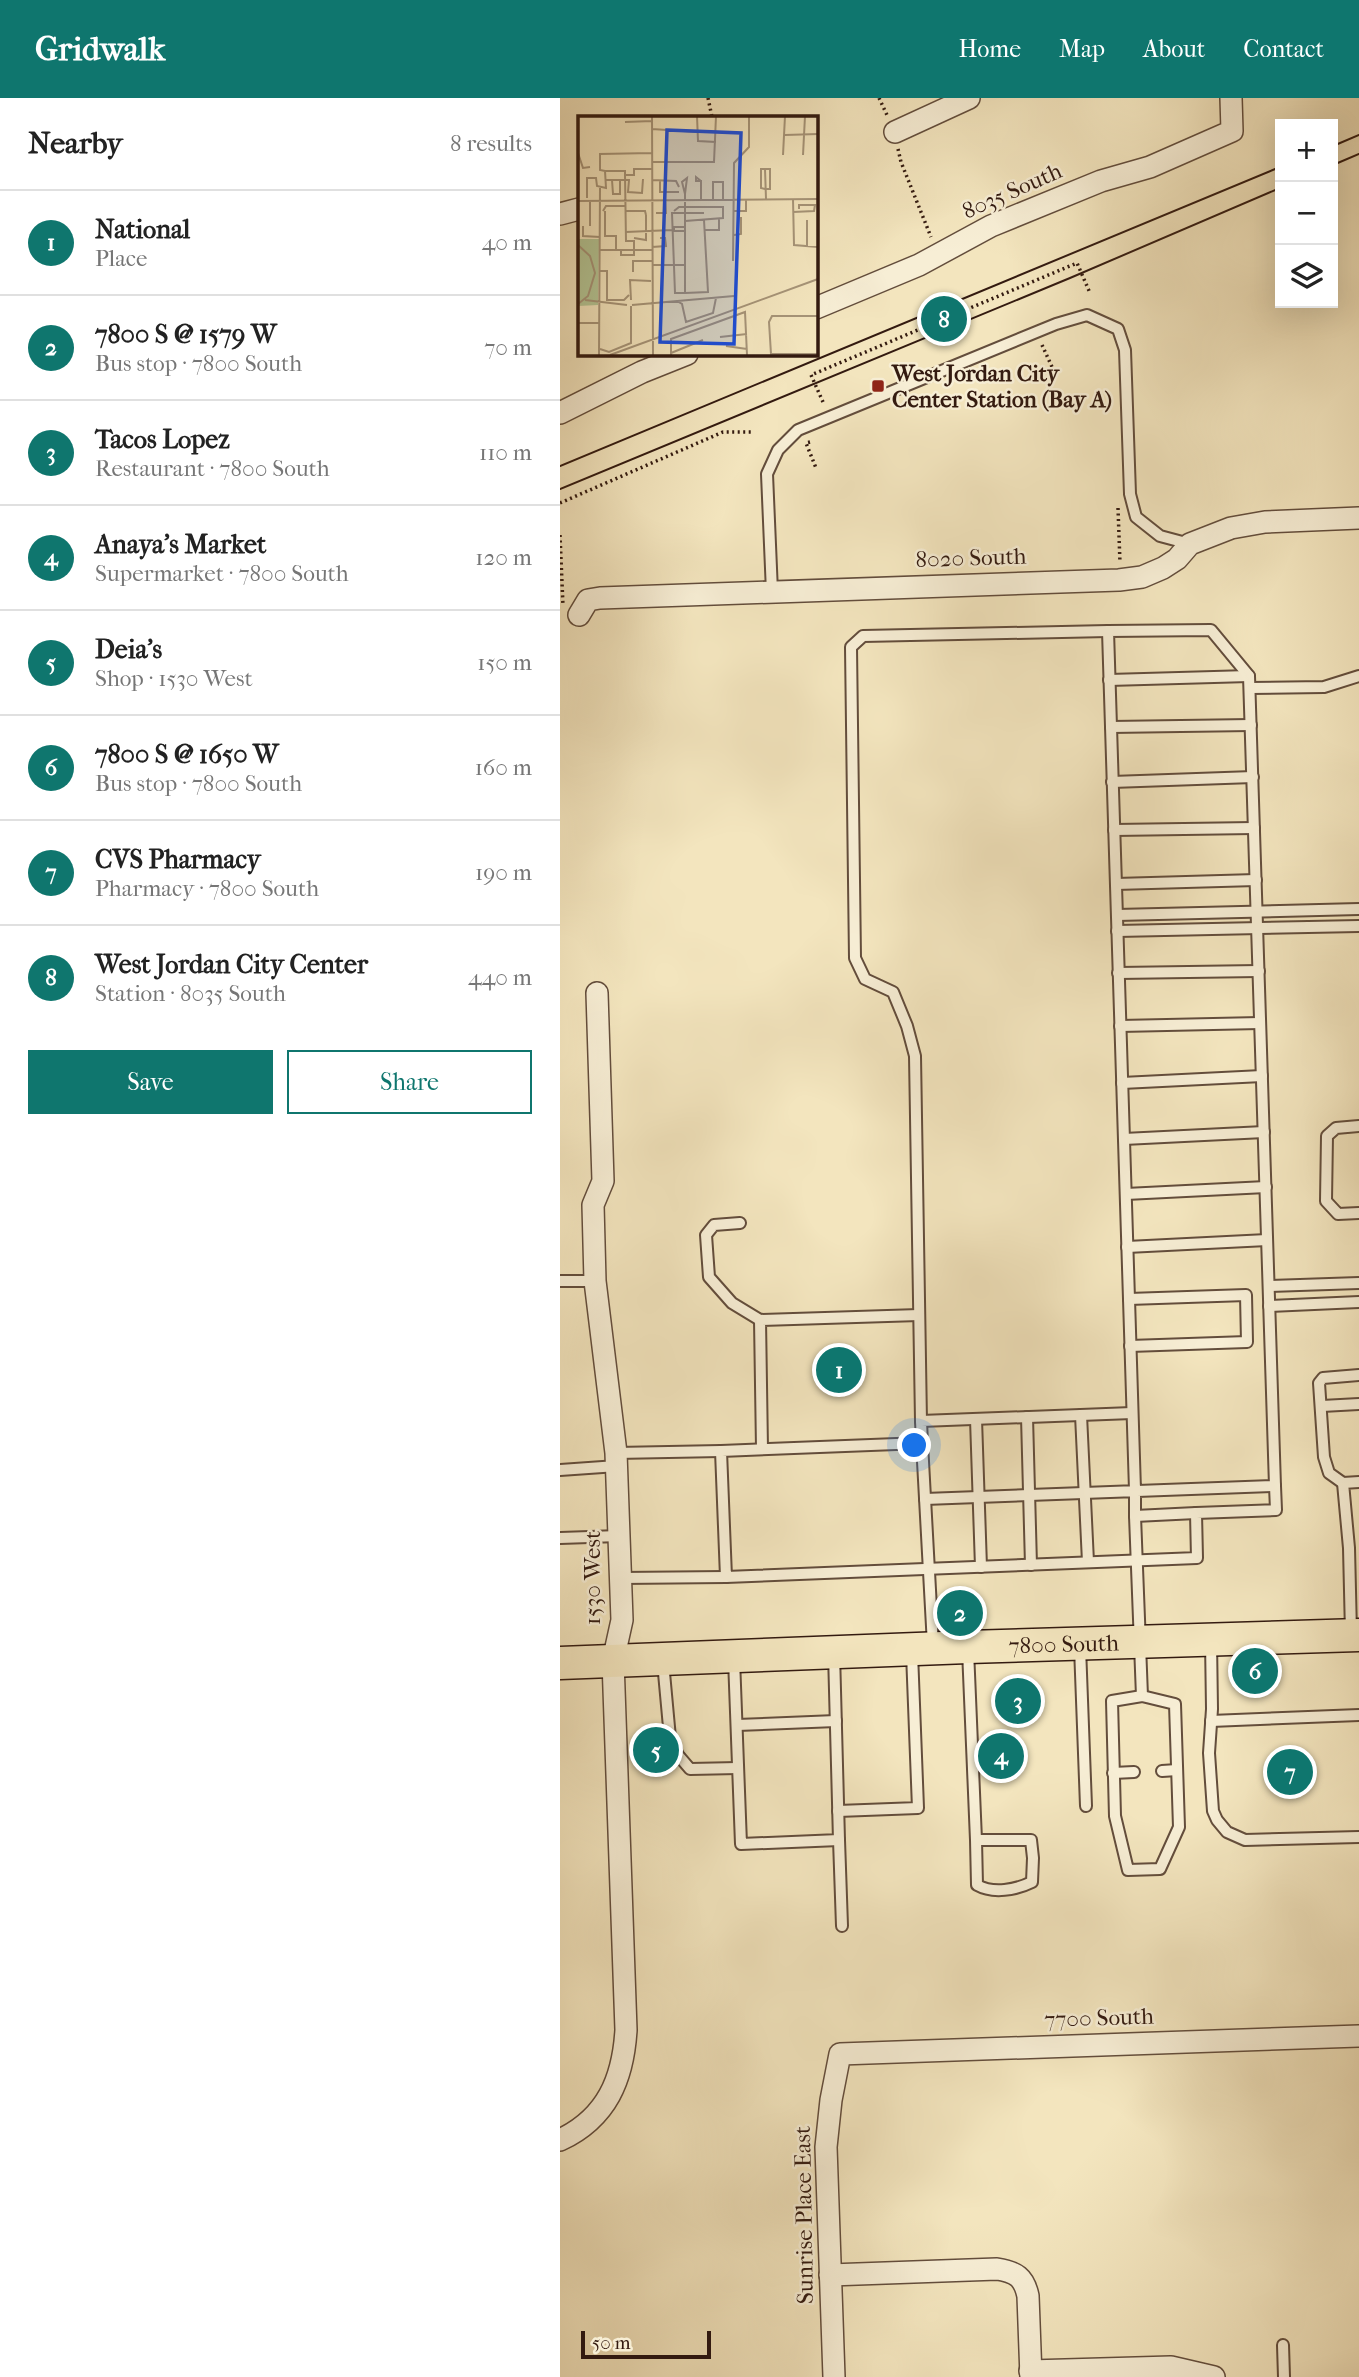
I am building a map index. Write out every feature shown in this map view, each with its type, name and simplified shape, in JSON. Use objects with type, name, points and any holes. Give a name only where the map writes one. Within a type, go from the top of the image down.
[{"type":"main road","name":"7800 South","points":[[560,1663],[968,1647],[1355,1636]]},
{"type":"street","points":[[895,132],[969,98]]},
{"type":"street","name":"8035 South","points":[[817,307],[919,265],[992,226],[1101,181],[1150,167],[1232,131],[1231,98]]},
{"type":"street","points":[[560,214],[578,209]]},
{"type":"street","points":[[560,413],[642,372],[684,355]]},
{"type":"street","name":"8020 South","points":[[571,611],[588,600],[600,598],[1119,580],[1142,577],[1163,568],[1177,559],[1190,544],[1231,528],[1265,522],[1359,518]]},
{"type":"street","name":"1530 West","points":[[560,2140],[571,2135],[598,2113],[615,2087],[624,2056],[626,2030],[613,1661],[622,1620],[617,1460],[595,1281],[593,1205],[603,1181],[597,993]]},
{"type":"street","name":"7700 South","points":[[840,2053],[1359,2036]]},
{"type":"street","name":"Sunrise Place East","points":[[834,2377],[826,2147],[831,2099],[840,2053]]},
{"type":"street","points":[[830,2275],[997,2269],[1010,2271],[1020,2276],[1026,2285],[1030,2374],[1171,2367],[1214,2377]]},
{"type":"lane","points":[[772,592],[767,474],[778,450],[798,430],[1056,324],[1087,315],[1118,329],[1125,350],[1130,494],[1136,517],[1160,536],[1190,544]]},
{"type":"lane","points":[[838,1811],[918,1808],[923,1649],[929,1569],[921,1421],[915,1056],[907,1026],[893,992],[865,979],[855,958],[851,647],[863,636],[1211,630],[1250,682],[1276,1510],[1135,1516]]},
{"type":"lane","points":[[1108,631],[1142,1696]]},
{"type":"lane","points":[[1109,680],[1250,682],[1324,687],[1359,676]]},
{"type":"lane","points":[[1111,727],[1251,725]]},
{"type":"lane","points":[[1112,782],[1252,777]]},
{"type":"lane","points":[[1114,830],[1254,828]]},
{"type":"lane","points":[[1116,884],[1256,880]]},
{"type":"lane","points":[[1117,915],[1359,909]]},
{"type":"lane","points":[[1117,931],[1359,926]]},
{"type":"lane","points":[[1118,973],[1259,971]]},
{"type":"lane","points":[[1120,1026],[1261,1023]]},
{"type":"lane","points":[[1122,1083],[1262,1076]]},
{"type":"lane","points":[[1359,1126],[1336,1128],[1327,1136],[1326,1201],[1338,1214],[1359,1213]]},
{"type":"lane","points":[[1124,1139],[1264,1132]]},
{"type":"lane","points":[[1126,1194],[1266,1187]]},
{"type":"lane","points":[[740,1223],[714,1225],[706,1235],[709,1277],[732,1303],[760,1320],[919,1315]]},
{"type":"lane","points":[[1127,1247],[1267,1240]]},
{"type":"lane","points":[[560,1281],[595,1281]]},
{"type":"lane","points":[[1269,1286],[1359,1283]]},
{"type":"lane","points":[[1129,1298],[1246,1295],[1247,1342],[1130,1346]]},
{"type":"lane","points":[[1269,1306],[1359,1302]]},
{"type":"lane","points":[[760,1320],[762,1450]]},
{"type":"lane","points":[[1359,1375],[1322,1378],[1320,1383],[1324,1457],[1329,1473],[1343,1483],[1359,1482]]},
{"type":"lane","points":[[1322,1406],[1359,1404]]},
{"type":"lane","points":[[921,1421],[1132,1413]]},
{"type":"lane","points":[[1081,1415],[1088,1562]]},
{"type":"lane","points":[[1027,1417],[1031,1565]]},
{"type":"lane","points":[[976,1419],[981,1567]]},
{"type":"lane","points":[[560,1470],[617,1460],[721,1451],[922,1443]]},
{"type":"lane","points":[[721,1451],[726,1577]]},
{"type":"lane","points":[[1343,1483],[1354,1548],[1355,1636]]},
{"type":"lane","points":[[925,1499],[1275,1486]]},
{"type":"lane","points":[[621,1578],[726,1577],[1197,1558],[1196,1513]]},
{"type":"lane","points":[[560,1538],[619,1536]]},
{"type":"lane","points":[[1211,1640],[1209,1753],[1213,1811],[1217,1820],[1227,1832],[1245,1840],[1359,1837]]},
{"type":"lane","points":[[1080,1644],[1086,1806]]},
{"type":"lane","points":[[968,1647],[977,1885],[983,1889],[1017,1889],[1032,1882],[1031,1840],[976,1840]]},
{"type":"lane","points":[[834,1652],[842,1926]]},
{"type":"lane","points":[[734,1656],[741,1844],[839,1840]]},
{"type":"lane","points":[[663,1659],[670,1738],[678,1755],[690,1769],[738,1769]]},
{"type":"lane","points":[[1142,1696],[1175,1704],[1177,1770],[1179,1827],[1160,1869],[1128,1870],[1115,1816],[1112,1701],[1142,1696]]},
{"type":"lane","points":[[1211,1721],[1359,1714]]},
{"type":"lane","points":[[737,1725],[836,1721]]},
{"type":"lane","points":[[1162,1771],[1177,1770]]},
{"type":"lane","points":[[1113,1773],[1134,1772]]},
{"type":"lane","points":[[1283,2345],[1284,2377]]},
{"type":"path","points":[[708,98],[712,116]]},
{"type":"path","points":[[895,132],[901,162],[938,255]]},
{"type":"path","points":[[822,402],[811,375],[1077,263],[1090,293]]},
{"type":"path","points":[[1052,341],[1042,345],[1052,367]]},
{"type":"path","points":[[560,503],[723,432],[753,432]]},
{"type":"path","points":[[816,468],[806,443],[819,438]]},
{"type":"path","points":[[1118,499],[1119,580]]},
{"type":"path","points":[[560,535],[571,611]]},
{"type":"tram line","points":[[1338,144],[1359,135]]},
{"type":"tram line","points":[[1338,163],[1359,154]]},
{"type":"tram line","points":[[560,466],[1275,169]]},
{"type":"tram line","points":[[560,489],[1275,190]]},
{"type":"place","name":"West Jordan City Center","points":[[944,319]]},
{"type":"place","name":"West Jordan City Center Station (Bay A)","points":[[878,386]]},
{"type":"place","name":"National","points":[[839,1370]]},
{"type":"place","name":"7800 S @ 1579 W","points":[[960,1613]]},
{"type":"place","name":"7800 S @ 1650 W","points":[[1255,1671]]},
{"type":"place","name":"Tacos Lopez","points":[[1018,1701]]},
{"type":"place","name":"Deia's","points":[[656,1750]]},
{"type":"place","name":"Anaya's Market","points":[[1001,1756]]},
{"type":"place","name":"CVS Pharmacy","points":[[1290,1772]]}]
